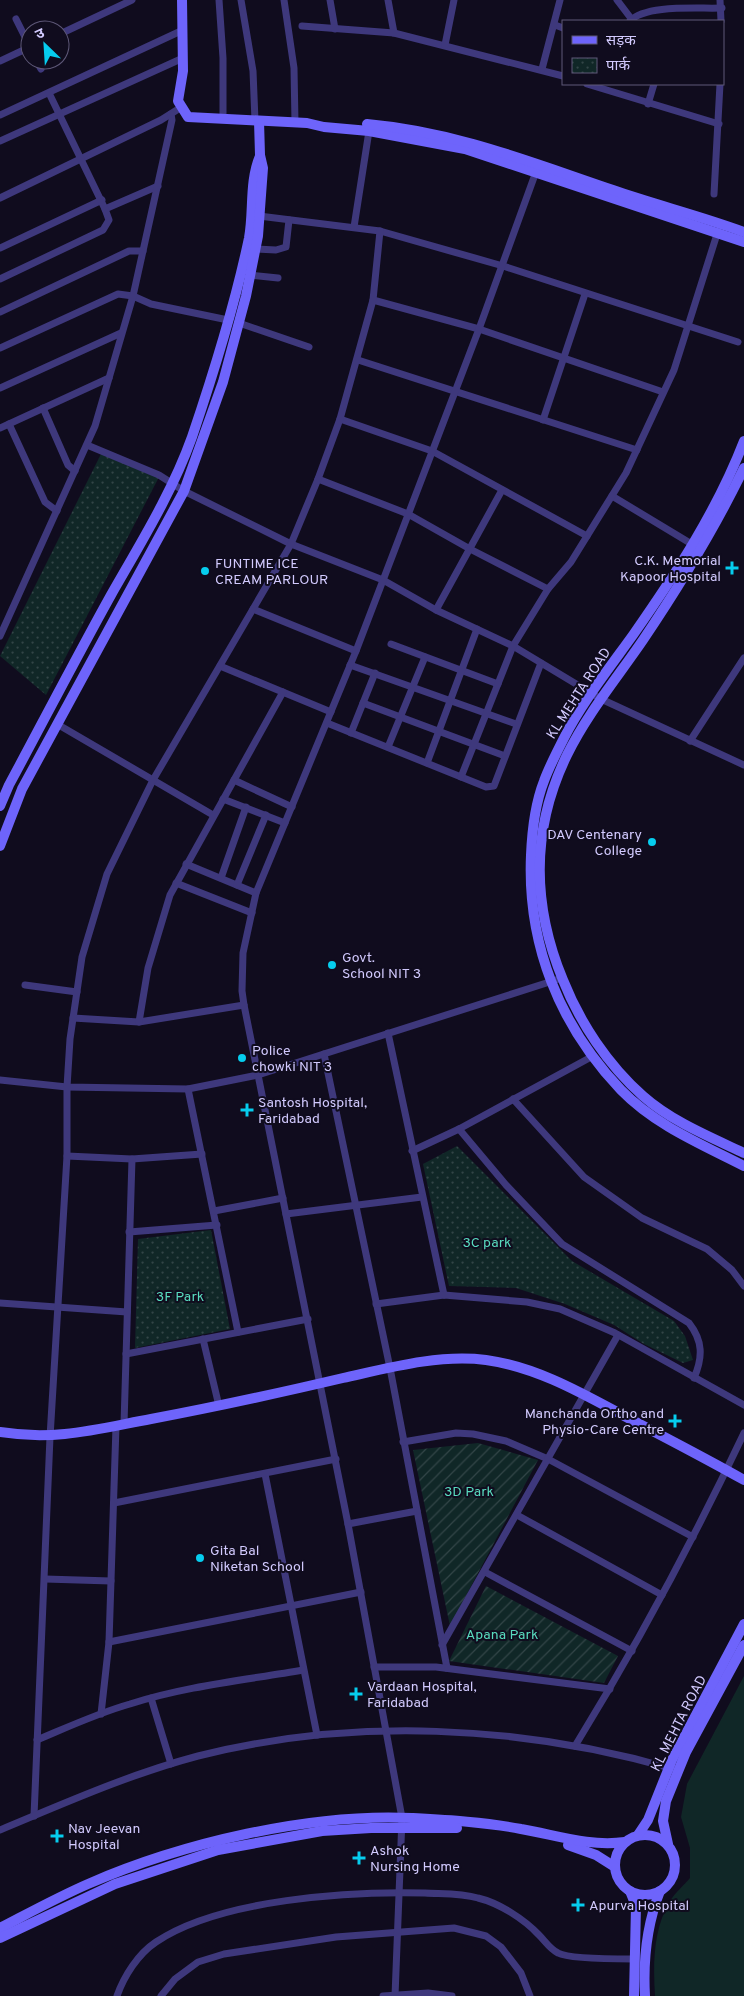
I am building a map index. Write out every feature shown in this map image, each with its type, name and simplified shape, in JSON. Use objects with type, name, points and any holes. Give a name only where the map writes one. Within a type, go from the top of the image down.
[{"type":"street","points":[[70,29],[132,0]]},
{"type":"street","points":[[182,0],[184,58],[178,102],[180,108],[188,117],[319,124],[326,121],[357,127],[426,132],[500,150],[538,168]]},
{"type":"street","points":[[219,0],[224,58],[223,119]]},
{"type":"street","points":[[0,806],[42,724],[172,484],[191,440],[250,276],[256,249],[263,168],[260,155],[253,70],[241,0]]},
{"type":"street","points":[[284,0],[294,68],[295,122]]},
{"type":"street","points":[[330,0],[335,29]]},
{"type":"street","points":[[388,0],[394,33]]},
{"type":"street","points":[[445,46],[454,0]]},
{"type":"street","points":[[542,69],[560,0]]},
{"type":"street","points":[[617,0],[630,20]]},
{"type":"street","points":[[720,0],[722,8],[721,20]]},
{"type":"street","points":[[632,20],[637,15],[656,10],[722,8]]},
{"type":"street","points":[[16,19],[20,27]]},
{"type":"street","points":[[555,25],[562,28]]},
{"type":"street","points":[[302,26],[394,33],[542,69],[562,76]]},
{"type":"street","points":[[0,115],[183,30]]},
{"type":"street","points":[[0,61],[20,52]]},
{"type":"street","points":[[0,141],[184,58]]},
{"type":"street","points":[[598,85],[648,104],[720,124]]},
{"type":"street","points":[[648,104],[654,85]]},
{"type":"street","points":[[714,194],[720,124],[720,85]]},
{"type":"street","points":[[0,278],[103,230],[110,220],[49,92]]},
{"type":"street","points":[[0,198],[180,108]]},
{"type":"street","points":[[0,636],[95,426],[133,296],[144,251],[172,120],[171,114]]},
{"type":"street","points":[[357,127],[369,131],[465,149],[538,168],[637,198],[719,228],[744,242]]},
{"type":"street","points":[[354,227],[369,131]]},
{"type":"street","points":[[0,846],[22,789],[184,491],[223,382],[249,235],[255,169],[260,155]]},
{"type":"street","points":[[396,1995],[396,1932],[402,1824],[387,1730],[336,1459],[244,1005],[242,991],[244,953],[256,893],[356,651],[503,266],[538,168]]},
{"type":"street","points":[[105,210],[158,186]]},
{"type":"street","points":[[0,248],[102,200]]},
{"type":"street","points":[[259,216],[380,230],[503,266],[738,342]]},
{"type":"street","points":[[256,249],[276,250],[286,247],[289,220]]},
{"type":"street","points":[[719,228],[744,232]]},
{"type":"street","points":[[461,777],[513,646],[548,589],[571,562],[626,473],[637,450],[663,392],[688,326],[719,228]]},
{"type":"street","points":[[34,1816],[50,1437],[67,1156],[67,1087],[73,1018],[82,957],[108,874],[152,780],[291,544],[318,480],[340,419],[358,360],[373,300],[380,230]]},
{"type":"street","points":[[0,312],[129,251],[144,251]]},
{"type":"street","points":[[250,276],[278,278]]},
{"type":"street","points":[[0,348],[111,296],[122,294],[133,296],[151,304],[234,321],[309,348]]},
{"type":"street","points":[[543,420],[586,294]]},
{"type":"street","points":[[373,300],[479,329],[663,392]]},
{"type":"street","points":[[0,388],[122,332]]},
{"type":"street","points":[[358,360],[637,450]]},
{"type":"street","points":[[0,428],[109,378]]},
{"type":"street","points":[[43,408],[68,465],[75,471]]},
{"type":"street","points":[[340,419],[432,451],[587,536]]},
{"type":"street","points":[[8,424],[45,502],[57,510]]},
{"type":"street","name":"KL MEHTA ROAD","points":[[697,546],[744,441]]},
{"type":"street","points":[[86,445],[158,475],[184,491],[291,544],[383,580],[436,610],[513,646],[596,697],[744,765]]},
{"type":"street","name":"KL MEHTA ROAD","points":[[744,468],[724,511],[668,585],[596,697],[565,736],[543,782],[532,832],[530,880],[535,930],[544,964],[564,1011],[593,1056],[622,1091],[666,1127],[744,1166]]},
{"type":"street","points":[[318,480],[408,514],[470,549],[548,589]]},
{"type":"street","points":[[436,610],[502,490]]},
{"type":"street","points":[[612,496],[697,546]]},
{"type":"street","points":[[253,609],[356,651]]},
{"type":"street","points":[[427,763],[478,630]]},
{"type":"street","points":[[391,644],[498,684]]},
{"type":"street","points":[[388,747],[399,716],[426,657]]},
{"type":"street","points":[[690,741],[744,658]]},
{"type":"street","points":[[327,723],[486,787],[494,786],[516,724],[541,663]]},
{"type":"street","points":[[350,665],[516,724]]},
{"type":"street","points":[[220,666],[331,712]]},
{"type":"street","points":[[351,732],[375,674]]},
{"type":"street","points":[[140,1022],[148,968],[170,895],[283,692]]},
{"type":"street","name":"KL MEHTA ROAD","points":[[596,697],[567,755],[549,803],[541,838],[539,879],[550,950],[574,1008],[605,1054],[643,1096],[676,1119],[744,1153]]},
{"type":"street","points":[[363,703],[505,756]]},
{"type":"street","points":[[57,724],[214,815]]},
{"type":"street","points":[[234,780],[292,807]]},
{"type":"street","points":[[223,799],[286,823]]},
{"type":"street","points":[[221,878],[246,808]]},
{"type":"street","points":[[237,885],[266,815]]},
{"type":"street","points":[[186,864],[256,893]]},
{"type":"street","points":[[176,883],[252,913]]},
{"type":"street","points":[[0,1080],[67,1087],[188,1089],[258,1075],[562,978]]},
{"type":"street","points":[[25,984],[77,992]]},
{"type":"street","points":[[73,1018],[140,1022],[244,1005]]},
{"type":"street","points":[[388,1033],[444,1295]]},
{"type":"street","points":[[324,1054],[390,1368],[446,1668]]},
{"type":"street","points":[[412,1151],[459,1130],[593,1056]]},
{"type":"street","points":[[188,1089],[238,1332]]},
{"type":"street","points":[[513,1099],[584,1178],[642,1218],[707,1249],[732,1270],[744,1286]]},
{"type":"street","points":[[459,1130],[506,1185],[567,1248],[689,1323],[699,1339],[701,1350],[700,1362],[694,1378]]},
{"type":"street","points":[[67,1156],[132,1159],[202,1154]]},
{"type":"street","points":[[101,1714],[109,1642],[114,1503],[126,1354],[132,1159]]},
{"type":"street","points":[[286,1214],[422,1197]]},
{"type":"street","points":[[214,1211],[283,1198]]},
{"type":"street","points":[[129,1232],[217,1225]]},
{"type":"street","points":[[376,1304],[444,1295],[527,1302],[550,1307],[574,1314],[618,1335],[744,1405]]},
{"type":"street","points":[[0,1302],[127,1312]]},
{"type":"street","points":[[126,1354],[308,1319]]},
{"type":"street","points":[[442,1645],[618,1335]]},
{"type":"street","points":[[202,1339],[219,1406]]},
{"type":"street","points":[[0,1432],[50,1437],[219,1406],[390,1368],[453,1360],[485,1360],[513,1366],[546,1377],[583,1394],[744,1480]]},
{"type":"street","points":[[575,1746],[610,1689],[662,1595],[727,1470],[744,1433]]},
{"type":"street","points":[[403,1442],[442,1434],[473,1434],[506,1441],[548,1459],[693,1537]]},
{"type":"street","points":[[114,1503],[336,1459]]},
{"type":"street","points":[[265,1474],[317,1735]]},
{"type":"street","points":[[348,1524],[417,1511]]},
{"type":"street","points":[[517,1515],[662,1595]]},
{"type":"street","points":[[485,1572],[632,1650]]},
{"type":"street","points":[[45,1579],[111,1581]]},
{"type":"street","points":[[109,1642],[361,1592]]},
{"type":"street","name":"KL MEHTA ROAD","points":[[638,1835],[648,1820],[674,1769],[744,1624]]},
{"type":"street","name":"KL MEHTA ROAD","points":[[668,1844],[663,1821],[674,1769],[686,1752],[744,1645]]},
{"type":"street","points":[[374,1667],[446,1668],[610,1689]]},
{"type":"street","points":[[38,1740],[101,1714],[151,1698],[195,1688],[303,1670]]},
{"type":"street","points":[[151,1698],[171,1764]]},
{"type":"street","points":[[0,1830],[121,1780],[171,1764],[245,1746],[317,1735],[387,1730],[457,1733],[575,1746],[674,1769]]},
{"type":"street","points":[[0,1928],[97,1880],[170,1855],[302,1824],[402,1824],[512,1828],[598,1844],[625,1842]]},
{"type":"street","points":[[0,1938],[115,1884],[218,1850],[322,1831],[402,1824],[452,1827],[528,1836],[577,1847],[596,1855],[615,1867]]},
{"type":"street","points":[[638,1835],[654,1836],[668,1844],[675,1860],[675,1869],[667,1886],[660,1891],[645,1895],[630,1891],[622,1885],[615,1867],[619,1849],[625,1842],[638,1835]]},
{"type":"street","points":[[630,1891],[636,1906],[633,1960],[634,1996]]},
{"type":"street","points":[[644,1996],[646,1945],[652,1912],[660,1891]]},
{"type":"street","points":[[117,1996],[132,1966],[154,1943],[206,1918],[249,1908],[304,1899],[399,1892],[478,1897],[491,1902],[534,1929],[561,1955],[633,1960]]},
{"type":"street","points":[[161,1996],[175,1979],[198,1962],[224,1954],[307,1941],[454,1928],[486,1936],[501,1947],[513,1961],[524,1980],[530,1996]]},
{"type":"street","points":[[383,1996],[438,1993],[452,1996]]},
{"type":"green space","points":[[102,452],[159,477],[46,695],[0,656]]},
{"type":"green space","name":"3C park","points":[[457,1146],[572,1261],[674,1321],[685,1336],[693,1360],[683,1363],[644,1344],[614,1325],[565,1304],[516,1288],[449,1286],[423,1164]]},
{"type":"green space","name":"3F Park","points":[[211,1230],[230,1329],[135,1348],[138,1239]]},
{"type":"green space","name":"3D Park","points":[[478,1443],[538,1460],[450,1626],[413,1450]]},
{"type":"green space","name":"Apana Park","points":[[486,1586],[618,1656],[604,1683],[449,1661]]},
{"type":"green space","points":[[744,1676],[744,1996],[655,1996],[654,1960],[660,1923],[670,1901],[690,1878],[690,1848],[681,1817],[687,1784]]},
{"type":"place","name":"C.K. Memorial Kapoor Hospital","points":[[732,568]]},
{"type":"place","name":"FUNTIME ICE CREAM PARLOUR","points":[[205,571]]},
{"type":"place","name":"DAV Centenary College","points":[[652,842]]},
{"type":"place","name":"Govt. School NIT 3","points":[[332,965]]},
{"type":"place","name":"Police chowki NIT 3","points":[[242,1058]]},
{"type":"place","name":"Santosh Hospital, Faridabad","points":[[247,1110]]},
{"type":"place","name":"Manchanda Ortho and Physio-Care Centre","points":[[675,1421]]},
{"type":"place","name":"Gita Bal Niketan School","points":[[200,1558]]},
{"type":"place","name":"Vardaan Hospital, Faridabad","points":[[356,1694]]},
{"type":"place","name":"Nav Jeevan Hospital","points":[[57,1836]]},
{"type":"place","name":"Ashok Nursing Home","points":[[359,1858]]},
{"type":"place","name":"Apurva Hospital","points":[[578,1905]]}]
